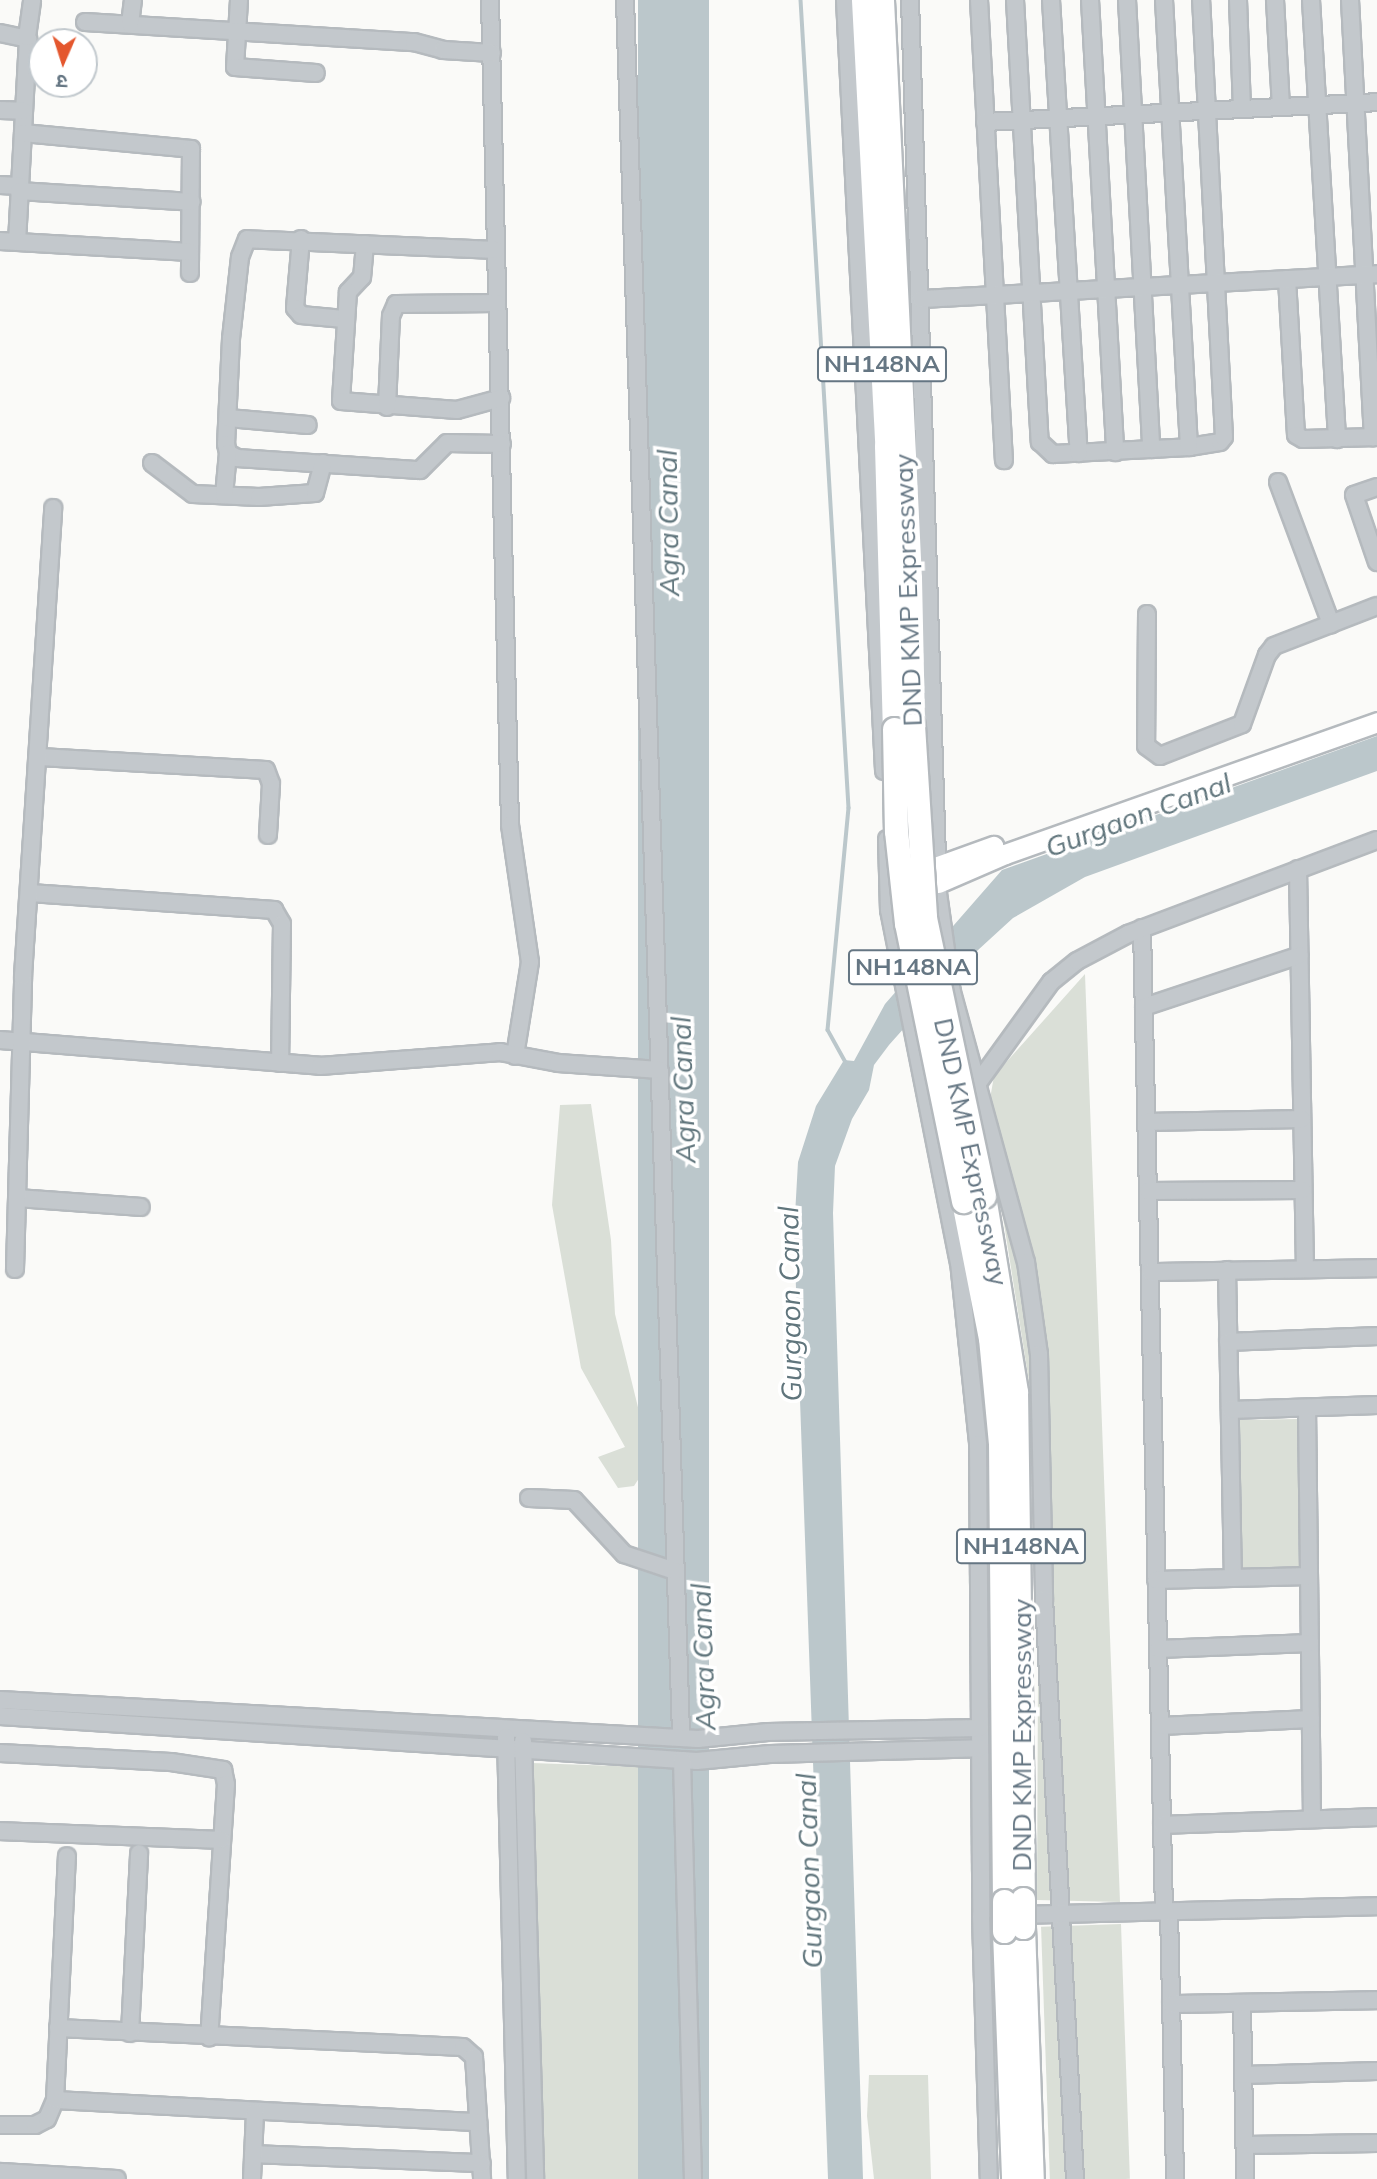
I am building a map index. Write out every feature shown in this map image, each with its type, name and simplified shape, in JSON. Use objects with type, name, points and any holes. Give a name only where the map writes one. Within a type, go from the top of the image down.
[{"type":"highway","name":"DND KMP Expressway","points":[[863,0],[903,727],[925,918],[973,1198],[1016,1392],[1013,1900],[1032,2179]]},
{"type":"highway","name":"DND KMP Expressway","points":[[882,0],[910,578],[903,727]]},
{"type":"highway","name":"DND KMP Expressway","points":[[1013,2179],[1014,1929]]},
{"type":"main road","points":[[938,875],[1377,711]]},
{"type":"main road","points":[[938,875],[1005,854],[1377,722]]},
{"type":"street","points":[[28,43],[32,0]]},
{"type":"street","points":[[130,24],[133,0]]},
{"type":"street","points":[[239,0],[237,68],[316,73]]},
{"type":"street","points":[[490,0],[510,825],[530,962],[515,1056]]},
{"type":"street","points":[[625,0],[675,1571],[690,1738]]},
{"type":"street","points":[[845,0],[889,910],[959,1262],[978,1444],[981,1916],[989,2179]]},
{"type":"street","points":[[910,0],[938,875],[950,976],[975,1087],[999,1161],[1026,1262],[1039,1354],[1044,1599],[1064,1913],[1075,2179]]},
{"type":"street","points":[[979,0],[1004,460]]},
{"type":"street","points":[[1015,0],[1040,445],[1052,454],[1189,447],[1220,442],[1224,437],[1201,0]]},
{"type":"street","points":[[1051,0],[1079,453]]},
{"type":"street","points":[[1090,0],[1115,452]]},
{"type":"street","points":[[1127,0],[1151,449]]},
{"type":"street","points":[[1164,0],[1167,113],[1189,447]]},
{"type":"street","points":[[1238,0],[1242,109]]},
{"type":"street","points":[[1275,0],[1281,107]]},
{"type":"street","points":[[1311,0],[1337,439]]},
{"type":"street","points":[[1287,279],[1296,435],[1337,439],[1375,437],[1370,274],[1350,0]]},
{"type":"street","points":[[85,22],[414,42],[443,50],[492,53]]},
{"type":"street","points":[[0,33],[27,37]]},
{"type":"street","points":[[17,242],[23,111],[28,96]]},
{"type":"street","points":[[985,122],[1377,102]]},
{"type":"street","points":[[0,110],[23,111]]},
{"type":"street","points":[[23,133],[187,147],[194,159],[190,273]]},
{"type":"street","points":[[0,185],[19,189],[192,202]]},
{"type":"street","points":[[224,495],[242,248],[250,238],[496,250]]},
{"type":"street","points":[[301,239],[295,309],[301,315],[344,320]]},
{"type":"street","points":[[0,241],[191,253]]},
{"type":"street","points":[[365,244],[362,277],[349,288],[344,320],[341,401],[387,407],[466,410],[501,398]]},
{"type":"street","points":[[921,299],[1370,274]]},
{"type":"street","points":[[387,407],[391,316],[396,304],[497,303]]},
{"type":"street","points":[[228,418],[308,425]]},
{"type":"street","points":[[228,453],[420,470],[447,443],[502,444]]},
{"type":"street","points":[[152,463],[187,492],[224,495],[311,495],[320,485],[323,463]]},
{"type":"street","points":[[1279,482],[1331,624]]},
{"type":"street","points":[[1377,487],[1354,495],[1377,562]]},
{"type":"street","points":[[15,1269],[20,1043],[40,757],[53,508]]},
{"type":"street","points":[[1147,614],[1145,737],[1154,756],[1242,724],[1270,649],[1377,606]]},
{"type":"street","points":[[40,757],[266,770],[271,784],[268,835]]},
{"type":"street","points":[[886,807],[936,805]]},
{"type":"street","points":[[975,1087],[1060,972],[1142,928],[1377,840]]},
{"type":"street","points":[[1298,869],[1305,1269]]},
{"type":"street","points":[[30,893],[274,910],[282,924],[279,1063]]},
{"type":"street","points":[[1142,928],[1162,1825],[1171,2004],[1175,2179]]},
{"type":"street","points":[[1144,1007],[1300,955]]},
{"type":"street","points":[[0,1040],[279,1063],[376,1063],[490,1051],[515,1056],[660,1070]]},
{"type":"street","points":[[1146,1122],[1302,1119]]},
{"type":"street","points":[[942,1172],[999,1161]]},
{"type":"street","points":[[1148,1191],[1303,1190]]},
{"type":"street","points":[[18,1198],[141,1207]]},
{"type":"street","points":[[1150,1272],[1377,1268]]},
{"type":"street","points":[[1227,1270],[1233,1578]]},
{"type":"street","points":[[1228,1342],[1377,1336]]},
{"type":"street","points":[[1230,1410],[1377,1405]]},
{"type":"street","points":[[1307,1408],[1312,1819]]},
{"type":"street","points":[[529,1498],[574,1500],[624,1553],[675,1571]]},
{"type":"street","points":[[1156,1580],[1309,1576]]},
{"type":"street","points":[[1158,1649],[1310,1643]]},
{"type":"street","points":[[0,1700],[690,1738],[768,1732],[981,1728]]},
{"type":"street","points":[[0,1716],[690,1760],[770,1754],[980,1748]]},
{"type":"street","points":[[1160,1726],[1311,1719]]},
{"type":"street","points":[[506,1728],[517,2179]]},
{"type":"street","points":[[524,1728],[535,2179]]},
{"type":"street","points":[[0,1753],[218,1767],[226,1784],[209,2037]]},
{"type":"street","points":[[690,1760],[694,2179]]},
{"type":"street","points":[[1162,1825],[1377,1817]]},
{"type":"street","points":[[0,1831],[221,1840]]},
{"type":"street","points":[[130,2033],[139,1853]]},
{"type":"street","points":[[0,2125],[35,2125],[47,2119],[55,2100],[67,1856]]},
{"type":"street","points":[[981,1916],[1377,1906]]},
{"type":"street","points":[[1171,2004],[1377,2000]]},
{"type":"street","points":[[1242,2003],[1245,2179]]},
{"type":"street","points":[[58,2028],[463,2047],[474,2057],[482,2171],[253,2154]]},
{"type":"street","points":[[1243,2075],[1377,2071]]},
{"type":"street","points":[[55,2100],[478,2122]]},
{"type":"street","points":[[252,2179],[255,2112]]},
{"type":"street","points":[[1245,2145],[1377,2143]]},
{"type":"street","points":[[0,2172],[117,2179]]},
{"type":"shaded area","points":[[1085,974],[1120,1902],[1037,1900],[1039,1445],[987,1116],[994,1076]]},
{"type":"shaded area","points":[[591,1104],[611,1240],[615,1314],[651,1460],[634,1486],[618,1488],[598,1457],[625,1447],[581,1368],[552,1205],[560,1105]]},
{"type":"shaded area","points":[[1298,1419],[1301,1569],[1242,1570],[1239,1420]]},
{"type":"shaded area","points":[[532,1763],[672,1768],[658,2179],[517,2179]]},
{"type":"shaded area","points":[[1121,1924],[1130,2179],[1050,2179],[1041,1927]]},
{"type":"shaded area","points":[[869,2075],[928,2075],[931,2179],[874,2179],[867,2116]]},
{"type":"water","name":"Agra Canal","points":[[638,0],[709,0],[709,2179],[638,2179]]},
{"type":"water","points":[[1377,736],[1377,771],[1085,877],[1013,918],[954,972],[889,1045],[874,1065],[869,1090],[852,1119],[835,1166],[833,1213],[863,2179],[828,2179],[794,1233],[798,1162],[816,1106],[844,1060],[854,1061],[885,1004],[1002,870]]},
{"type":"waterway","points":[[801,0],[849,808],[828,1030],[846,1062]]},
{"type":"water label","name":"Gurgaon Canal","points":[[1138,815]]},
{"type":"water label","name":"Gurgaon Canal","points":[[790,1304]]},
{"type":"water label","name":"Gurgaon Canal","points":[[809,1871]]}]
